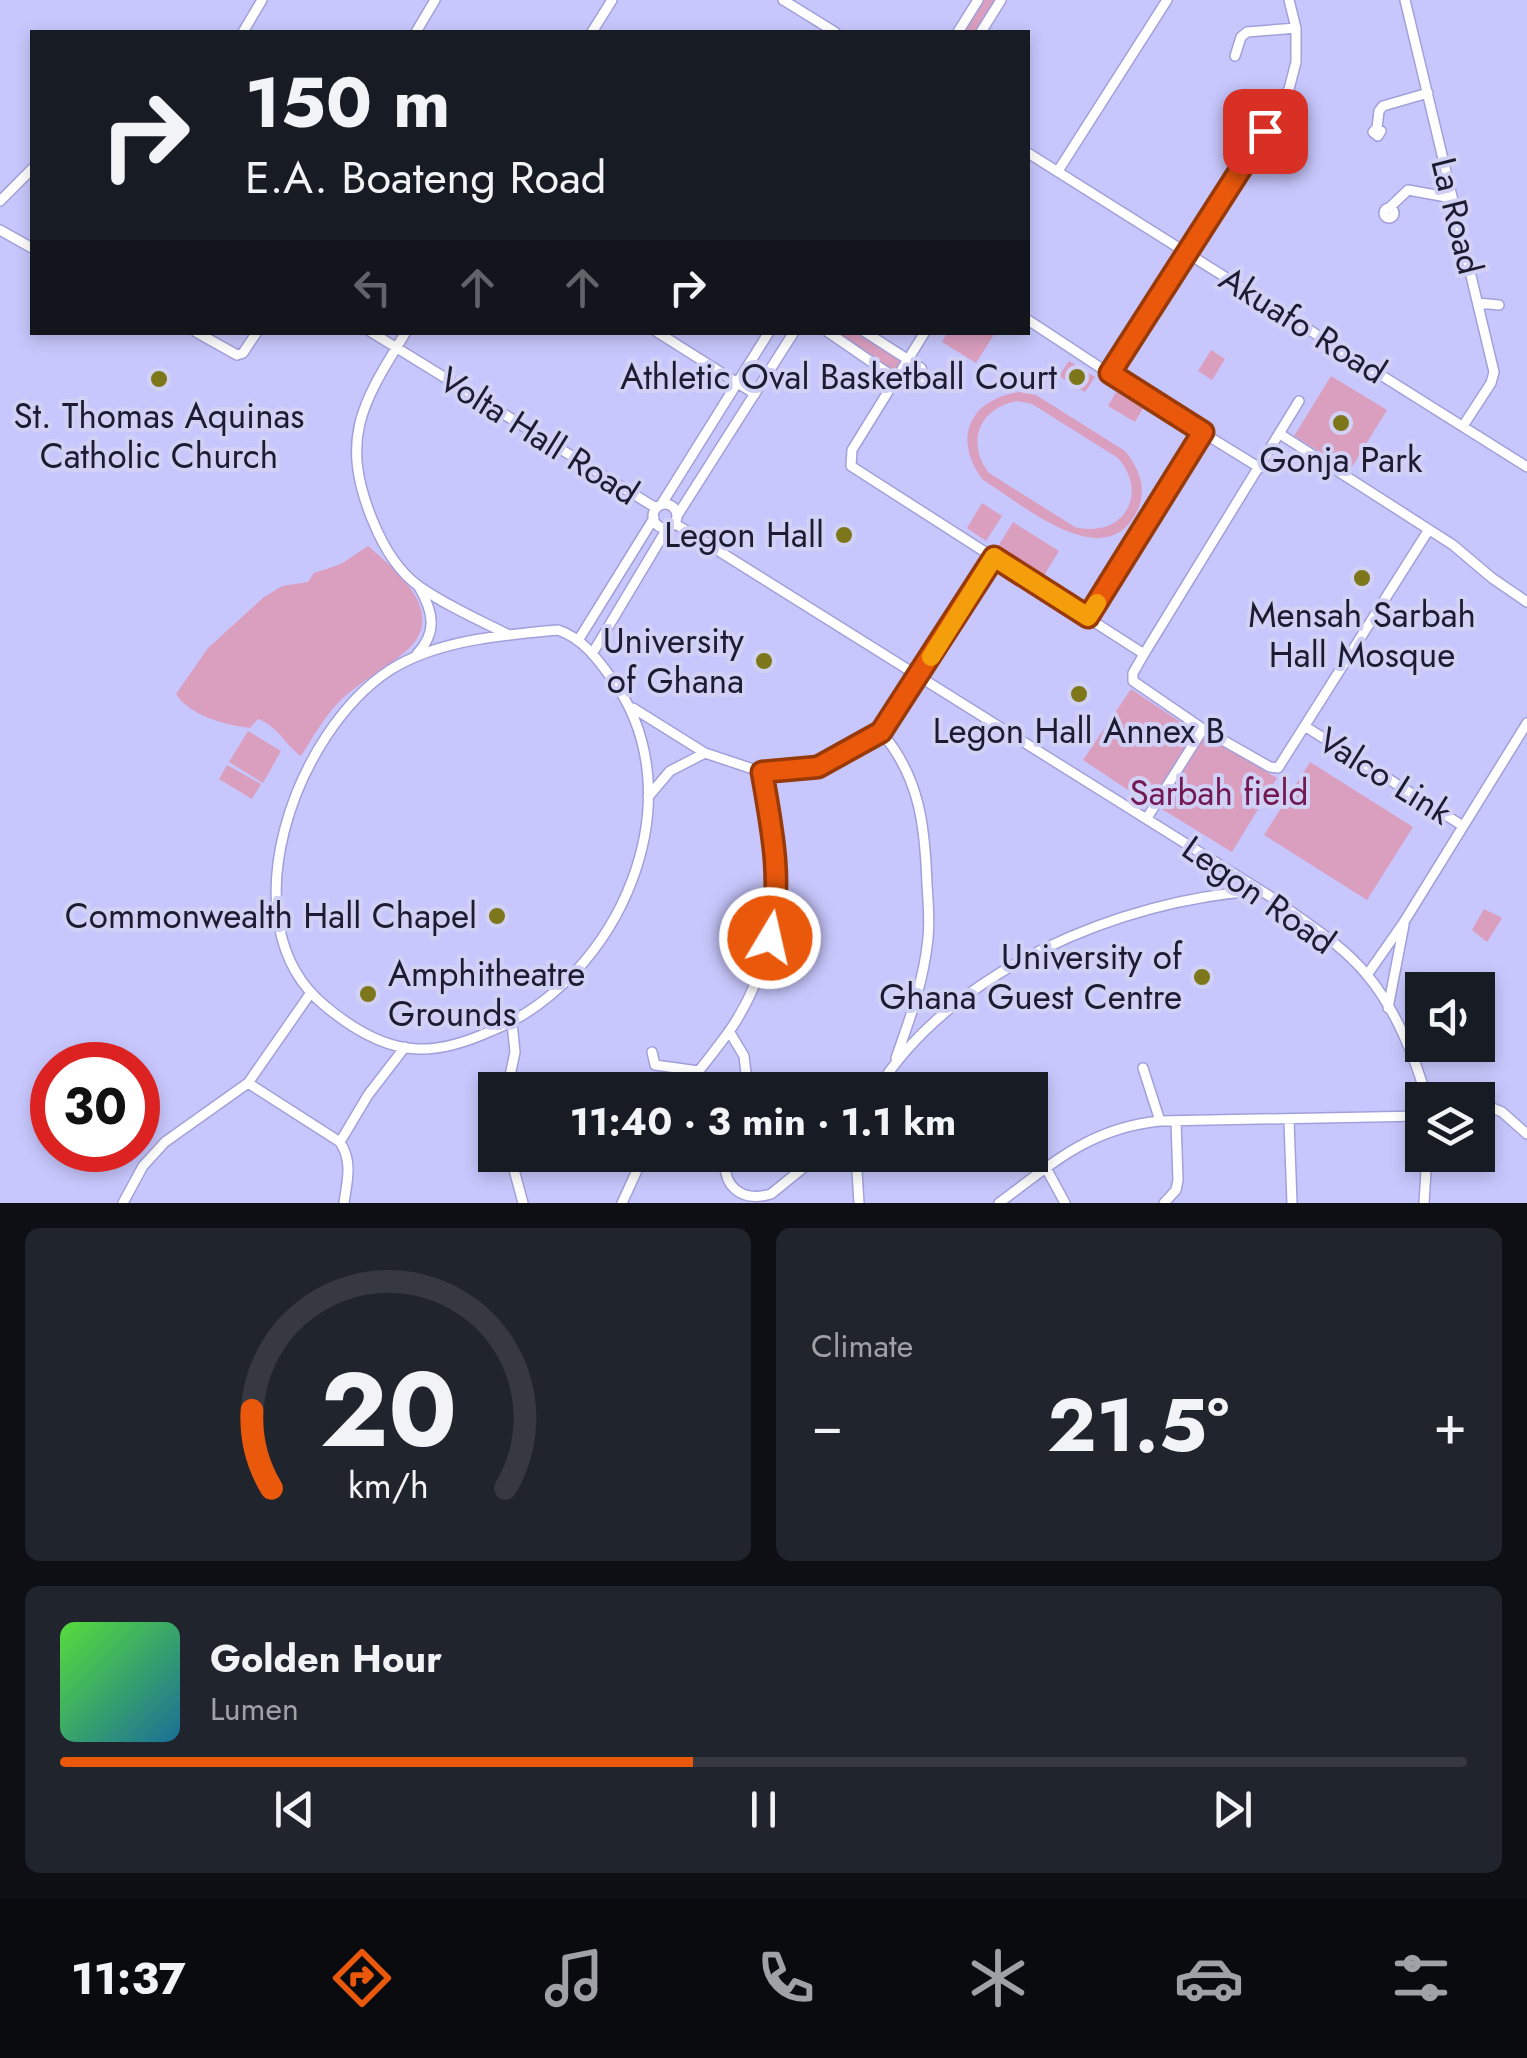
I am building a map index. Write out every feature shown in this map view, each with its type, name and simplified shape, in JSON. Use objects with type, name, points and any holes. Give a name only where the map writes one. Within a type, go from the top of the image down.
[{"type":"street","points":[[244,30],[262,0]]},
{"type":"street","points":[[417,30],[435,0]]},
{"type":"street","points":[[593,30],[612,0]]},
{"type":"street","points":[[783,0],[832,30]]},
{"type":"street","points":[[959,30],[978,0]]},
{"type":"street","points":[[981,30],[1001,0]]},
{"type":"street","points":[[1058,172],[1167,0]]},
{"type":"street","points":[[1110,373],[1288,89],[1296,62],[1296,28],[1289,0]]},
{"type":"street","name":"La Road","points":[[1405,0],[1493,376],[1463,426]]},
{"type":"street","points":[[1236,56],[1241,37],[1248,32],[1296,28]]},
{"type":"street","points":[[1377,128],[1383,106],[1428,93]]},
{"type":"street","name":"Akuafo Road","points":[[1030,153],[1527,467]]},
{"type":"street","points":[[0,201],[30,171]]},
{"type":"street","points":[[1390,208],[1408,190],[1452,198]]},
{"type":"street","points":[[0,230],[30,247]]},
{"type":"street","points":[[1478,303],[1499,304]]},
{"type":"street","points":[[1030,321],[1260,468]]},
{"type":"street","points":[[201,335],[237,355],[256,335]]},
{"type":"street","name":"Volta Hall Road","points":[[376,335],[657,510]]},
{"type":"street","points":[[404,335],[378,378],[360,421],[355,468],[378,534],[396,564],[418,586],[432,609],[432,621],[422,648],[364,691],[336,721],[318,747],[291,804],[276,874],[283,944],[294,976],[335,1014],[374,1038],[420,1050],[468,1042],[512,1023],[561,988],[611,928],[630,890],[642,847],[647,800],[645,756],[633,708]]},
{"type":"street","points":[[662,335],[755,394]]},
{"type":"street","points":[[578,640],[767,335]]},
{"type":"street","points":[[592,654],[792,335]]},
{"type":"street","points":[[833,335],[909,387],[923,380],[921,368],[869,335]]},
{"type":"street","points":[[923,335],[852,450],[851,466],[1144,654]]},
{"type":"street","points":[[1299,402],[1144,654],[1133,674],[1136,684],[1203,729],[1270,768],[1278,768],[1428,531]]},
{"type":"street","points":[[1088,617],[1203,432]]},
{"type":"street","points":[[1280,434],[1453,545],[1527,602]]},
{"type":"street","points":[[657,510],[672,506],[673,522]]},
{"type":"street","points":[[657,510],[660,527],[673,522]]},
{"type":"street","name":"Legon Road","points":[[673,522],[1260,890],[1368,975],[1410,1049],[1420,1082]]},
{"type":"street","points":[[414,656],[508,635],[558,630],[578,640],[592,654],[633,708],[705,753],[762,772],[818,767],[881,732],[994,557]]},
{"type":"street","points":[[418,586],[508,635]]},
{"type":"street","points":[[1368,975],[1527,723]]},
{"type":"street","name":"Valco Link","points":[[1306,727],[1464,826]]},
{"type":"street","points":[[1147,818],[1203,729]]},
{"type":"street","points":[[881,732],[896,749],[922,809],[929,937],[917,997],[888,1072]]},
{"type":"street","points":[[647,800],[670,770],[705,753]]},
{"type":"street","points":[[652,1052],[656,1065],[698,1071],[753,989],[776,909],[774,838],[762,772]]},
{"type":"street","points":[[895,1060],[970,994],[1074,932],[1170,902],[1260,890]]},
{"type":"street","points":[[1388,1008],[1404,922]]},
{"type":"street","points":[[123,1203],[143,1166],[165,1142],[248,1083],[310,994]]},
{"type":"street","points":[[511,1072],[515,1052],[512,1023]]},
{"type":"street","points":[[729,1030],[744,1056],[746,1072]]},
{"type":"street","points":[[340,1142],[368,1095],[405,1047]]},
{"type":"street","points":[[1143,1068],[1160,1122]]},
{"type":"street","points":[[248,1083],[340,1142],[347,1152],[349,1170],[344,1203]]},
{"type":"street","points":[[1495,1109],[1527,1134]]},
{"type":"street","points":[[1048,1167],[1079,1144],[1110,1130],[1160,1122],[1405,1116]]},
{"type":"street","points":[[1164,1203],[1176,1190],[1178,1180],[1176,1121]]},
{"type":"street","points":[[1289,1121],[1292,1203]]},
{"type":"street","points":[[515,1172],[523,1203]]},
{"type":"street","points":[[622,1203],[636,1172]]},
{"type":"street","points":[[724,1172],[728,1182],[749,1197],[770,1194],[797,1172]]},
{"type":"street","points":[[857,1172],[860,1203]]},
{"type":"street","points":[[1000,1203],[1041,1172]]},
{"type":"street","points":[[1048,1172],[1066,1203]]},
{"type":"street","points":[[1424,1203],[1426,1172]]},
{"type":"shaded area","name":"University of Ghana","points":[[0,0],[1527,0],[1527,1203],[0,1203]]},
{"type":"green space","points":[[982,0],[997,0],[978,30],[963,30]]},
{"type":"green space","points":[[836,335],[859,335],[902,362],[895,373]]},
{"type":"green space","points":[[946,335],[994,335],[976,363],[942,342]]},
{"type":"green space","points":[[1211,350],[1225,359],[1212,380],[1198,371]]},
{"type":"green space","name":"Athletic Oval Basketball Court","points":[[1069,361],[1095,377],[1085,392],[1059,376]]},
{"type":"green space","name":"Gonja Park","points":[[1331,376],[1387,410],[1350,470],[1294,436]]},
{"type":"green space","points":[[1019,392],[1036,395],[1125,451],[1138,471],[1142,493],[1138,509],[1124,529],[1106,537],[1085,537],[1041,518],[983,480],[974,465],[968,436],[977,412],[1002,396]],"holes":[[[1018,401],[1032,404],[1118,458],[1131,486],[1131,499],[1118,520],[1092,529],[1075,527],[989,473],[978,450],[980,428],[986,418],[994,410]]]},
{"type":"green space","points":[[1116,392],[1143,408],[1135,422],[1108,406]]},
{"type":"green space","points":[[982,503],[1002,516],[986,541],[967,528]]},
{"type":"green space","points":[[1013,522],[1059,551],[1043,577],[997,548]]},
{"type":"green space","points":[[368,546],[414,594],[421,608],[418,638],[336,705],[301,756],[265,722],[258,719],[250,728],[220,722],[182,702],[176,694],[208,648],[264,597],[282,586],[308,582],[314,573],[341,564]]},
{"type":"green space","name":"Sarbah field","points":[[1131,689],[1197,733],[1149,804],[1083,760]]},
{"type":"green space","points":[[248,731],[281,751],[263,783],[229,762]]},
{"type":"green space","name":"Sarbah field","points":[[1205,735],[1277,778],[1232,852],[1160,808]]},
{"type":"green space","points":[[1310,762],[1413,827],[1367,900],[1264,835]]},
{"type":"green space","points":[[227,765],[261,784],[252,799],[219,779]]},
{"type":"green space","points":[[1484,909],[1502,918],[1487,942],[1472,930]]},
{"type":"slow traffic","points":[[931,657],[994,557],[1088,617],[1097,603]]},
{"type":"place","name":"Athletic Oval Basketball Court","points":[[1077,377]]},
{"type":"place","name":"St. Thomas Aquinas Catholic Church","points":[[159,379]]},
{"type":"place","name":"Gonja Park","points":[[1341,423]]},
{"type":"place","name":"Legon Hall","points":[[844,535]]},
{"type":"place","name":"Mensah Sarbah Hall Mosque","points":[[1362,578]]},
{"type":"place","name":"University of Ghana","points":[[764,661]]},
{"type":"place","name":"Legon Hall Annex B","points":[[1079,694]]},
{"type":"place","name":"Commonwealth Hall Chapel","points":[[497,916]]},
{"type":"place","name":"University of Ghana Guest Centre","points":[[1202,977]]},
{"type":"place","name":"Amphitheatre Grounds","points":[[368,994]]},
{"type":"route","points":[[770,938],[777,885],[774,838],[762,772],[818,767],[881,732],[994,557],[1088,617],[1172,483],[1203,432],[1110,373],[1265,131]]}]
